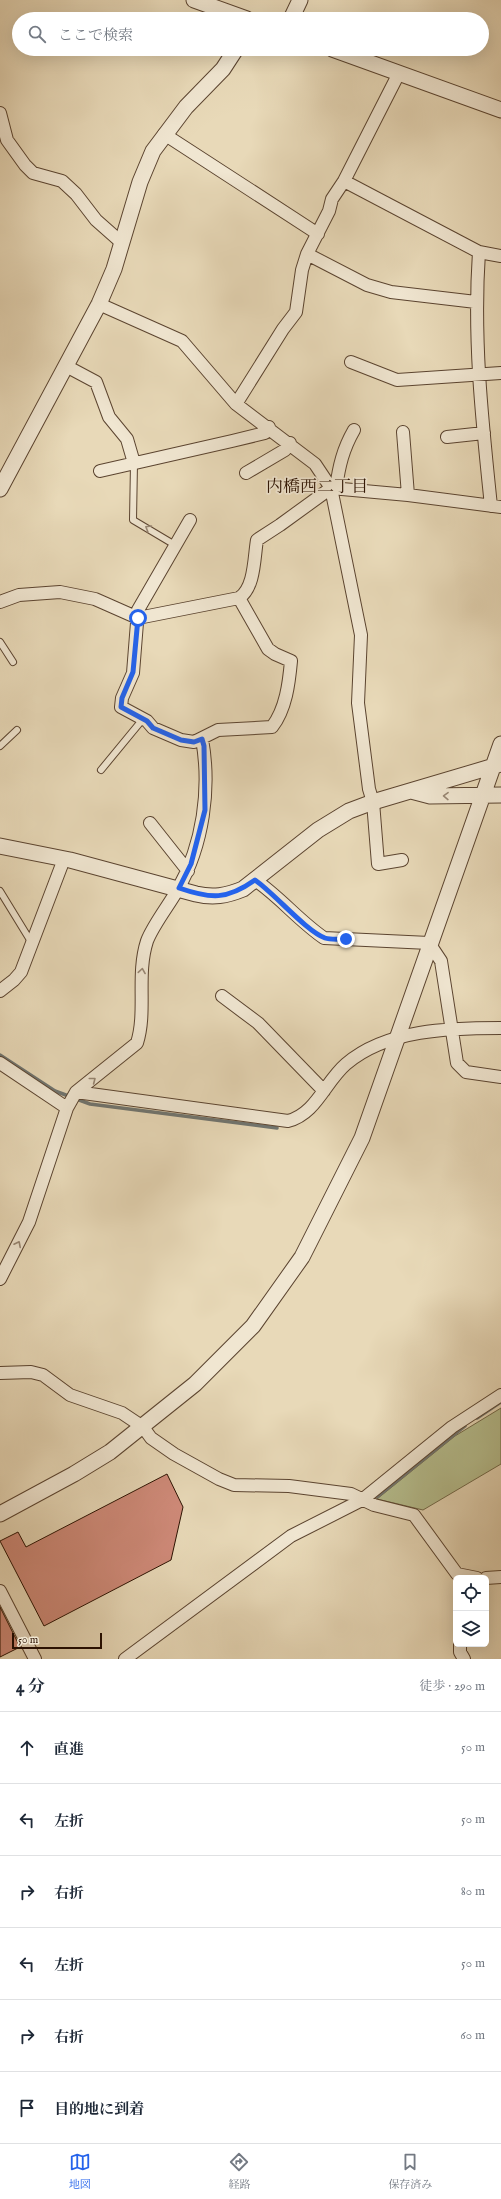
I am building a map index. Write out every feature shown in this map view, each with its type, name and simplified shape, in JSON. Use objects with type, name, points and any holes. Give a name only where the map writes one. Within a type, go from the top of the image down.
[{"type":"street","points":[[194,0],[227,12]]},
{"type":"street","points":[[294,12],[300,0]]},
{"type":"street","points":[[0,489],[99,304],[114,269],[140,182],[152,151],[186,107],[223,68],[231,56]]},
{"type":"street","points":[[352,56],[501,110]]},
{"type":"street","points":[[236,404],[283,329],[296,312],[302,270],[307,254],[329,211],[332,199],[344,181],[399,73]]},
{"type":"street","points":[[0,113],[7,140],[25,165],[33,173],[62,181],[76,194],[96,220],[122,243]]},
{"type":"street","points":[[164,134],[318,234]]},
{"type":"street","points":[[344,181],[479,252],[501,256]]},
{"type":"street","points":[[479,252],[476,302],[478,376],[484,433],[496,506]]},
{"type":"street","points":[[307,254],[367,285],[391,292],[476,302]]},
{"type":"street","points":[[99,304],[182,341],[236,404],[269,427],[315,464],[333,488]]},
{"type":"street","points":[[351,362],[397,380],[478,376],[501,373]]},
{"type":"street","points":[[66,366],[96,382],[110,417],[127,439],[134,463]]},
{"type":"street","points":[[100,471],[232,442],[265,433],[269,427]]},
{"type":"street","points":[[354,430],[345,446],[333,488],[361,635],[358,703],[369,789],[373,802],[378,864],[402,860]]},
{"type":"street","points":[[404,432],[408,494]]},
{"type":"street","points":[[447,437],[484,433]]},
{"type":"street","points":[[246,474],[285,450],[290,443]]},
{"type":"street","points":[[1,598],[60,592],[95,598],[138,618],[239,598],[246,594],[250,582],[257,540],[333,488],[408,494],[496,506]]},
{"type":"street","points":[[496,506],[501,498]]},
{"type":"street","points":[[190,520],[138,610],[133,672],[122,698],[121,707],[142,719],[153,728],[181,740],[194,742],[218,730],[272,727],[278,720],[286,697],[291,661],[275,654],[268,648],[239,598]]},
{"type":"street","points":[[0,1279],[29,1222],[67,1108],[76,1092],[137,1044],[140,1032],[141,977],[147,941],[188,871],[205,810],[206,772],[202,739]]},
{"type":"street","points":[[0,1514],[74,1474],[110,1452],[195,1384],[253,1326],[302,1257],[362,1138],[398,1038],[429,943],[483,797],[497,765],[501,744]]},
{"type":"street","points":[[0,846],[64,859],[210,897],[228,895],[243,889],[318,830],[349,811],[373,802],[497,765]]},
{"type":"street","points":[[409,791],[430,796],[483,797],[501,795]]},
{"type":"street","points":[[150,823],[188,871]]},
{"type":"street","points":[[0,991],[14,980],[21,972],[64,859]]},
{"type":"street","points":[[255,880],[268,889],[311,929],[324,938],[429,943]]},
{"type":"street","points":[[429,943],[441,961],[450,1028],[457,1063],[466,1072],[478,1075],[501,1077]]},
{"type":"street","points":[[222,996],[258,1023],[324,1091]]},
{"type":"street","points":[[76,1092],[288,1121],[298,1118],[309,1109],[345,1065],[360,1053],[398,1038],[450,1028],[501,1028]]},
{"type":"street","points":[[0,1063],[67,1108]]},
{"type":"street","points":[[0,1373],[31,1372],[43,1376],[70,1395],[122,1413],[143,1427],[151,1438],[174,1454],[219,1479],[234,1484],[289,1486],[351,1494],[374,1505],[414,1515],[457,1574],[460,1575]]},
{"type":"street","points":[[125,1659],[292,1536],[362,1500],[452,1427],[501,1395]]},
{"type":"street","points":[[489,1578],[501,1577]]},
{"type":"street","points":[[0,1591],[35,1659]]},
{"type":"street","points":[[460,1647],[460,1652],[464,1659]]},
{"type":"lane","points":[[134,463],[133,520],[175,545]]},
{"type":"lane","points":[[0,642],[13,662]]},
{"type":"lane","points":[[101,770],[142,719]]},
{"type":"lane","points":[[0,746],[17,730]]},
{"type":"lane","points":[[0,891],[30,940],[33,941]]},
{"type":"green space","points":[[501,1408],[501,1464],[423,1510],[377,1499],[455,1436]]},
{"type":"building","points":[[167,1474],[183,1507],[171,1560],[44,1626],[0,1541],[18,1532],[26,1547]]},
{"type":"building","points":[[0,1607],[20,1647],[0,1657]]},
{"type":"waterway","points":[[0,1055],[55,1091],[90,1104],[277,1128]]},
{"type":"waterway","points":[[477,1418],[501,1402]]},
{"type":"waterway","points":[[377,1497],[465,1426]]},
{"type":"district","name":"内橋西二丁目","points":[[317,487]]},
{"type":"route","points":[[138,618],[133,672],[122,698],[121,707],[147,721],[153,728],[181,740],[194,742],[202,739],[204,746],[206,772],[205,810],[191,864],[179,888],[210,897],[228,895],[243,889],[255,880],[268,889],[311,929],[324,938],[332,940],[346,939]]}]
